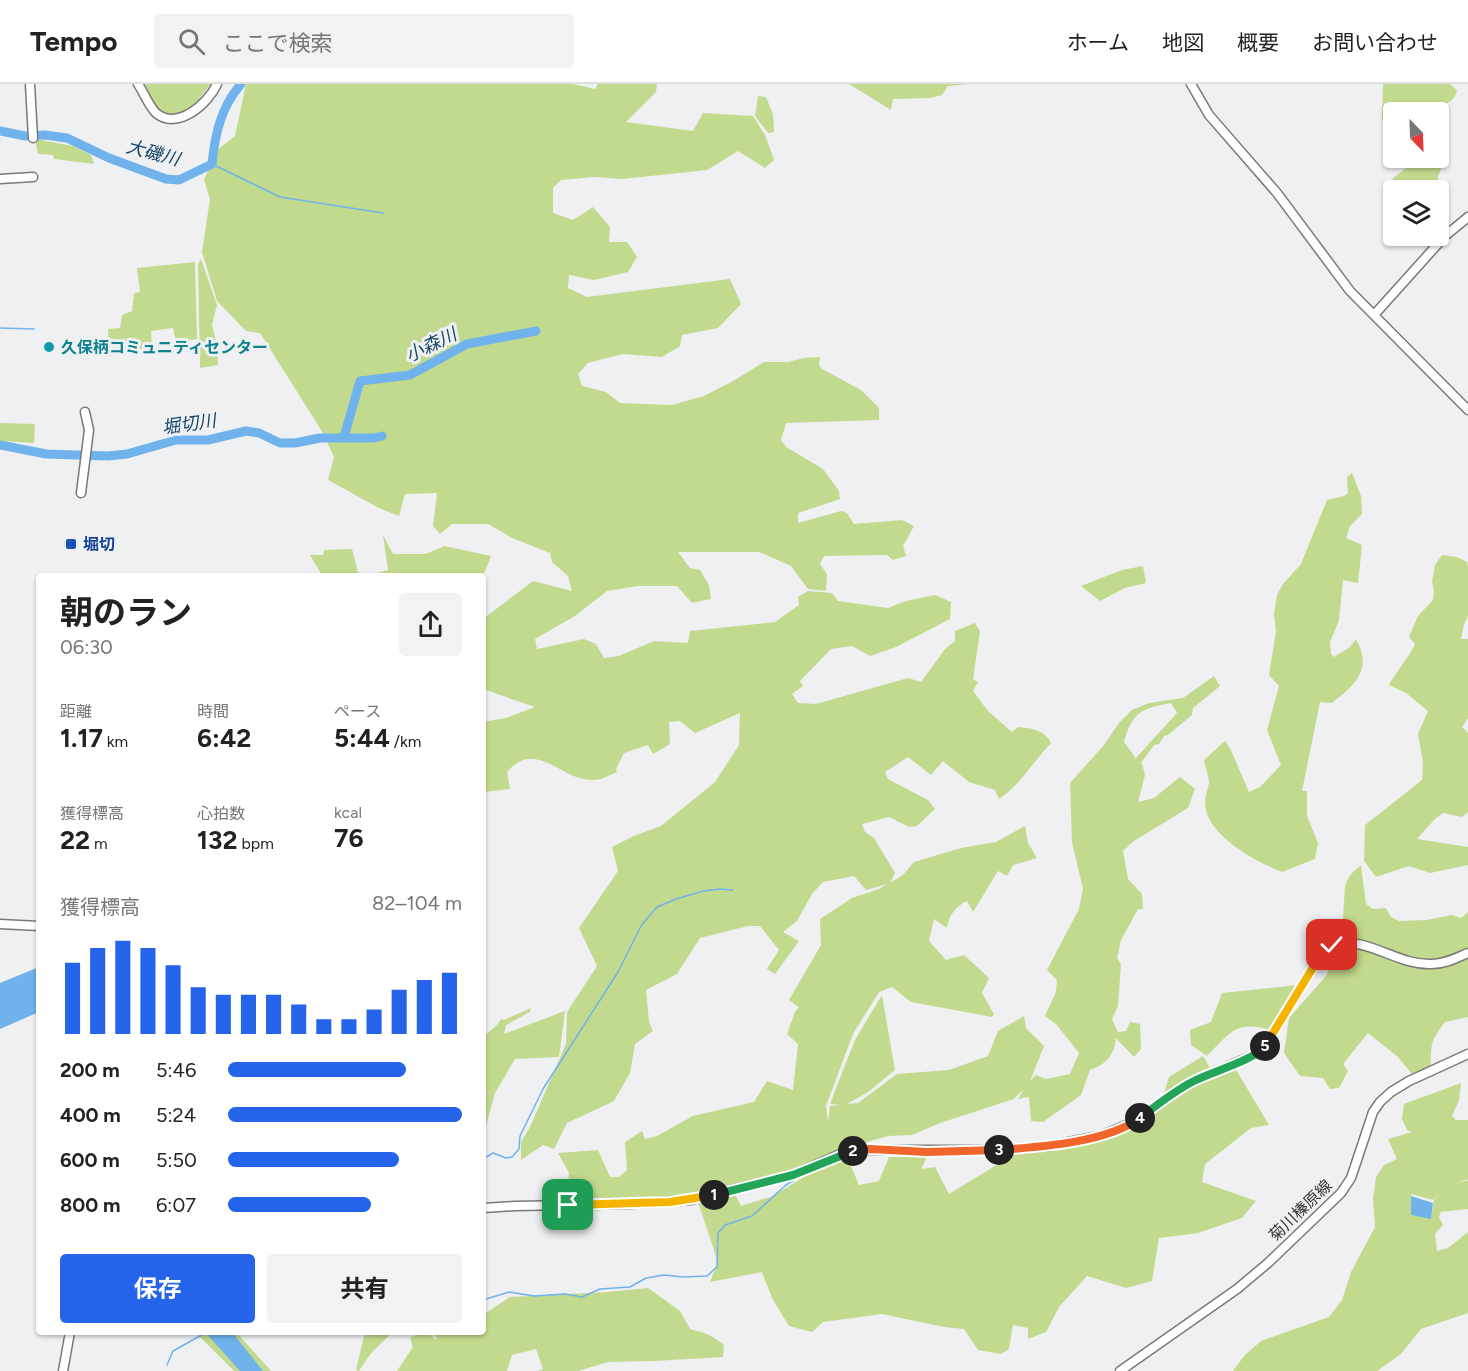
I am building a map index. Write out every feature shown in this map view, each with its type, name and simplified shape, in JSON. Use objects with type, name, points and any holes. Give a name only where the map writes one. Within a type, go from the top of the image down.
[{"type":"street","points":[[30,84],[33,138]]},
{"type":"street","points":[[138,84],[154,111],[172,120],[184,117],[195,110],[215,90],[217,84]]},
{"type":"street","points":[[1191,84],[1209,115],[1277,193],[1350,291],[1468,410]]},
{"type":"street","points":[[0,179],[33,177]]},
{"type":"street","points":[[1374,315],[1445,236],[1468,217]]},
{"type":"street","points":[[81,493],[89,430],[85,412]]},
{"type":"street","points":[[0,924],[36,926]]},
{"type":"street","points":[[486,1209],[691,1200],[793,1175],[845,1152],[856,1150],[999,1150],[1048,1146],[1100,1136],[1136,1121],[1194,1081],[1263,1049],[1320,956],[1332,945],[1353,943],[1404,960],[1431,965],[1445,963],[1468,953]]},
{"type":"street","name":"菊川榛原線","points":[[1120,1371],[1237,1289],[1268,1263],[1341,1192],[1351,1178],[1373,1112],[1391,1092],[1409,1081],[1468,1054]]},
{"type":"street","points":[[63,1371],[69,1335]]},
{"type":"green space","points":[[144,84],[211,84],[191,109],[174,115],[158,110]]},
{"type":"green space","points":[[246,84],[573,84],[595,89],[598,84],[657,84],[656,92],[626,122],[693,131],[703,113],[753,116],[765,135],[774,160],[765,168],[738,151],[707,170],[622,179],[594,177],[561,180],[553,188],[553,213],[573,220],[593,207],[610,227],[609,242],[627,242],[637,257],[628,272],[594,280],[569,275],[568,288],[587,297],[730,279],[741,304],[718,328],[682,335],[680,346],[662,357],[622,354],[588,363],[578,374],[582,386],[606,392],[620,403],[672,405],[704,396],[764,362],[788,362],[820,357],[819,365],[822,369],[861,390],[879,408],[879,420],[786,423],[781,440],[786,447],[823,469],[839,491],[840,499],[798,513],[798,523],[841,511],[847,513],[854,524],[902,520],[914,526],[903,546],[906,556],[893,560],[887,555],[824,556],[820,564],[827,574],[826,591],[808,589],[791,566],[759,552],[678,552],[690,568],[700,570],[709,585],[711,599],[692,603],[677,586],[638,586],[607,591],[575,616],[535,639],[537,649],[584,639],[596,644],[604,658],[619,656],[654,641],[688,643],[690,631],[775,622],[799,605],[798,597],[808,591],[832,593],[838,601],[888,608],[906,601],[935,595],[951,602],[950,619],[896,647],[870,656],[852,646],[831,649],[800,681],[803,686],[792,694],[798,703],[816,704],[908,678],[921,682],[945,649],[955,641],[955,631],[975,623],[980,632],[973,679],[978,682],[973,691],[988,711],[1012,732],[1018,727],[1028,728],[1041,732],[1051,743],[1020,780],[999,799],[995,790],[969,782],[943,761],[931,775],[908,757],[885,772],[888,779],[928,800],[935,809],[917,826],[909,827],[889,817],[862,824],[865,832],[874,838],[895,873],[890,883],[903,875],[914,862],[961,848],[996,842],[1025,826],[1028,843],[1037,858],[1013,865],[1007,876],[998,871],[973,912],[967,901],[963,903],[951,916],[947,928],[934,919],[929,941],[946,960],[964,955],[989,978],[982,993],[994,1014],[992,1017],[911,1002],[892,987],[879,992],[853,1034],[826,1106],[828,1122],[830,1106],[840,1105],[830,1104],[855,1040],[882,995],[895,1070],[868,1092],[847,1104],[858,1103],[897,1074],[949,1070],[988,1056],[998,1031],[1024,1016],[1026,1028],[1044,1046],[1030,1081],[1036,1075],[1046,1079],[1070,1074],[1079,1053],[1056,1024],[1045,1016],[1056,992],[1057,980],[1047,970],[1079,909],[1083,889],[1072,842],[1070,783],[1132,710],[1149,703],[1183,698],[1214,676],[1220,686],[1193,708],[1192,715],[1164,736],[1159,744],[1154,745],[1141,763],[1137,762],[1142,764],[1145,775],[1138,802],[1154,798],[1180,777],[1195,789],[1188,808],[1134,841],[1123,851],[1128,879],[1142,894],[1143,909],[1138,909],[1121,940],[1117,958],[1121,964],[1118,1006],[1112,1019],[1118,1032],[1126,1031],[1130,1022],[1140,1024],[1141,1049],[1134,1057],[1116,1038],[1109,1058],[1090,1070],[1081,1095],[1043,1122],[1031,1121],[1029,1097],[1018,1099],[1024,1089],[1014,1099],[940,1123],[912,1135],[888,1136],[832,1152],[833,1159],[845,1152],[859,1185],[879,1181],[889,1157],[927,1157],[921,1169],[935,1167],[949,1194],[1009,1156],[1139,1122],[1175,1092],[1235,1068],[1269,1125],[1251,1128],[1205,1164],[1202,1182],[1256,1201],[1242,1218],[1198,1233],[1159,1238],[1152,1281],[1126,1288],[1087,1276],[1059,1307],[1046,1332],[1028,1339],[1028,1328],[1013,1325],[1009,1349],[1001,1354],[978,1350],[964,1329],[882,1314],[823,1322],[812,1332],[789,1326],[772,1298],[762,1272],[710,1282],[718,1262],[697,1199],[635,1202],[599,1211],[574,1205],[567,1189],[569,1173],[558,1153],[598,1150],[610,1177],[619,1177],[627,1170],[625,1142],[642,1131],[645,1139],[657,1136],[693,1116],[754,1102],[767,1081],[793,1090],[798,1044],[787,1034],[799,1007],[789,1000],[821,945],[820,919],[852,898],[887,884],[866,890],[854,876],[823,882],[812,894],[797,921],[783,932],[799,941],[775,974],[767,969],[779,950],[760,926],[748,926],[700,938],[677,974],[646,990],[649,1022],[653,1031],[635,1044],[630,1073],[614,1101],[567,1123],[554,1149],[543,1145],[521,1160],[521,1142],[530,1127],[566,1044],[567,1012],[597,966],[579,928],[618,871],[612,847],[661,826],[715,782],[739,745],[740,713],[695,733],[680,721],[669,722],[670,744],[653,754],[648,745],[624,753],[616,769],[617,772],[600,779],[582,779],[539,760],[529,759],[518,762],[507,772],[510,789],[486,792],[486,721],[506,718],[535,707],[486,690],[486,617],[533,581],[572,591],[568,576],[552,562],[550,553],[512,538],[488,524],[452,524],[440,534],[433,526],[437,493],[405,494],[399,516],[379,508],[328,480],[334,457],[323,433],[260,333],[246,331],[217,301],[202,252],[210,199],[204,180],[216,151],[235,136]],"holes":[[[1171,703],[1177,713],[1135,759],[1124,742],[1135,718],[1145,710]],[[815,1170],[773,1196],[741,1206],[733,1190]]]},
{"type":"green space","points":[[849,84],[969,84],[948,86],[942,95],[931,98],[893,99],[891,110]]},
{"type":"green space","points":[[1383,84],[1450,84],[1457,90],[1448,102],[1383,102],[1382,119]]},
{"type":"green space","points":[[758,96],[766,97],[773,114],[774,132],[768,133],[755,116]]},
{"type":"green space","points":[[35,139],[73,146],[91,155],[94,164],[54,159],[53,155],[38,154]]},
{"type":"green space","points":[[1406,168],[1442,168],[1438,180],[1393,180]]},
{"type":"green space","points":[[201,259],[217,305],[212,325],[217,345],[218,365],[200,368],[198,264]]},
{"type":"green space","points":[[195,262],[197,339],[176,342],[173,328],[151,331],[152,347],[109,356],[108,329],[120,328],[122,315],[132,311],[134,293],[140,292],[137,268]]},
{"type":"green space","points":[[0,423],[35,424],[34,443],[0,441]]},
{"type":"green space","points":[[1352,473],[1361,496],[1362,514],[1350,526],[1346,538],[1362,545],[1358,583],[1343,580],[1339,620],[1330,642],[1331,654],[1334,657],[1350,647],[1356,639],[1361,650],[1362,668],[1348,690],[1332,703],[1320,702],[1302,791],[1307,791],[1307,816],[1318,843],[1315,859],[1282,872],[1246,854],[1222,836],[1213,825],[1207,814],[1205,802],[1209,783],[1204,760],[1225,741],[1249,792],[1260,787],[1281,765],[1267,730],[1279,686],[1269,675],[1276,631],[1274,615],[1277,595],[1283,584],[1301,564],[1327,500],[1348,493],[1347,477]]},
{"type":"green space","points":[[383,535],[393,554],[426,554],[444,546],[491,556],[484,573],[378,573],[388,570]]},
{"type":"green space","points":[[352,549],[358,573],[320,573],[310,555],[323,555],[324,550]]},
{"type":"green space","points":[[1442,555],[1457,557],[1467,562],[1468,568],[1468,616],[1461,639],[1468,639],[1468,718],[1462,727],[1468,733],[1468,812],[1462,817],[1443,813],[1417,839],[1468,847],[1468,865],[1430,873],[1409,866],[1376,877],[1364,861],[1365,825],[1422,780],[1423,762],[1418,734],[1428,711],[1406,693],[1389,685],[1415,644],[1409,637],[1418,616],[1433,600],[1432,581],[1435,565]]},
{"type":"green space","points":[[1143,566],[1146,583],[1125,588],[1100,601],[1081,586],[1122,570]]},
{"type":"green space","points":[[1361,865],[1366,904],[1373,909],[1386,908],[1391,917],[1399,921],[1427,920],[1452,915],[1461,918],[1468,912],[1468,1017],[1445,1022],[1432,1044],[1431,1068],[1412,1074],[1398,1057],[1368,1033],[1343,1064],[1348,1071],[1339,1088],[1330,1089],[1323,1078],[1300,1076],[1284,1053],[1289,1018],[1326,976],[1339,943],[1345,885],[1350,875]]},
{"type":"green space","points":[[1299,985],[1271,1030],[1249,1026],[1235,1030],[1207,1056],[1191,1045],[1190,1030],[1211,1022],[1222,993]]},
{"type":"green space","points":[[531,1008],[530,1012],[506,1025],[504,1034],[565,1011],[559,1057],[515,1059],[495,1093],[486,1126],[486,1034],[501,1019],[504,1020]]},
{"type":"green space","points":[[1203,1056],[1210,1068],[1164,1093],[1169,1077]]},
{"type":"green space","points":[[1461,1083],[1459,1100],[1452,1116],[1456,1120],[1468,1120],[1468,1179],[1457,1183],[1468,1180],[1468,1209],[1441,1212],[1439,1217],[1443,1225],[1435,1234],[1437,1251],[1448,1248],[1468,1232],[1468,1313],[1421,1329],[1401,1354],[1377,1371],[1233,1371],[1244,1356],[1261,1341],[1329,1317],[1342,1300],[1351,1272],[1375,1227],[1373,1199],[1376,1177],[1384,1165],[1397,1159],[1388,1139],[1412,1132],[1407,1130],[1402,1119],[1404,1104]],"holes":[[[1411,1194],[1433,1200],[1440,1195],[1434,1200],[1431,1218],[1411,1215]]]},
{"type":"green space","points":[[648,1288],[680,1311],[690,1329],[708,1335],[724,1345],[723,1357],[608,1362],[578,1371],[538,1371],[543,1369],[536,1349],[512,1355],[507,1371],[397,1371],[413,1347],[410,1338],[416,1335],[430,1335],[436,1340],[437,1337],[434,1335],[486,1335],[486,1313],[510,1297]]},
{"type":"green space","points":[[198,1335],[239,1335],[271,1371],[234,1371]]},
{"type":"green space","points":[[364,1335],[390,1335],[371,1353],[359,1371],[356,1370]]},
{"type":"water","points":[[36,968],[36,1013],[0,1029],[0,983]]},
{"type":"water","points":[[1411,1196],[1433,1203],[1431,1219],[1411,1215]]},
{"type":"water","points":[[208,1335],[234,1335],[263,1371],[240,1371]]},
{"type":"waterway","name":"大磯川","points":[[0,131],[25,136],[45,135],[67,138],[109,158],[166,179],[179,180],[212,164],[220,121],[228,102],[241,84]]},
{"type":"waterway","points":[[212,164],[280,197],[383,213]]},
{"type":"waterway","points":[[0,328],[34,329]]},
{"type":"waterway","name":"小森川","points":[[344,437],[360,381],[410,375],[467,344],[536,331]]},
{"type":"waterway","name":"堀切川","points":[[0,445],[46,454],[108,456],[127,454],[176,440],[208,440],[246,431],[259,433],[280,443],[295,443],[320,438],[382,436]]},
{"type":"waterway","points":[[486,1157],[493,1153],[506,1158],[512,1157],[519,1149],[520,1136],[543,1089],[618,972],[641,926],[657,907],[703,891],[733,890]]},
{"type":"waterway","points":[[831,1163],[845,1159]]},
{"type":"waterway","points":[[486,1299],[509,1292],[534,1296],[565,1294],[582,1297],[600,1289],[630,1287],[646,1278],[664,1275],[707,1276],[717,1267],[718,1233],[725,1225],[752,1216],[797,1178]]},
{"type":"waterway","points":[[167,1365],[173,1351],[202,1335]]},
{"type":"place","name":"久保柄コミュニティセンター","points":[[49,347]]},
{"type":"place","name":"堀切","points":[[71,544]]},
{"type":"route","points":[[568,1205],[691,1200],[793,1175],[845,1152],[856,1150],[973,1152],[1048,1146],[1100,1136],[1136,1121],[1194,1081],[1263,1049],[1320,956],[1332,945]]}]
